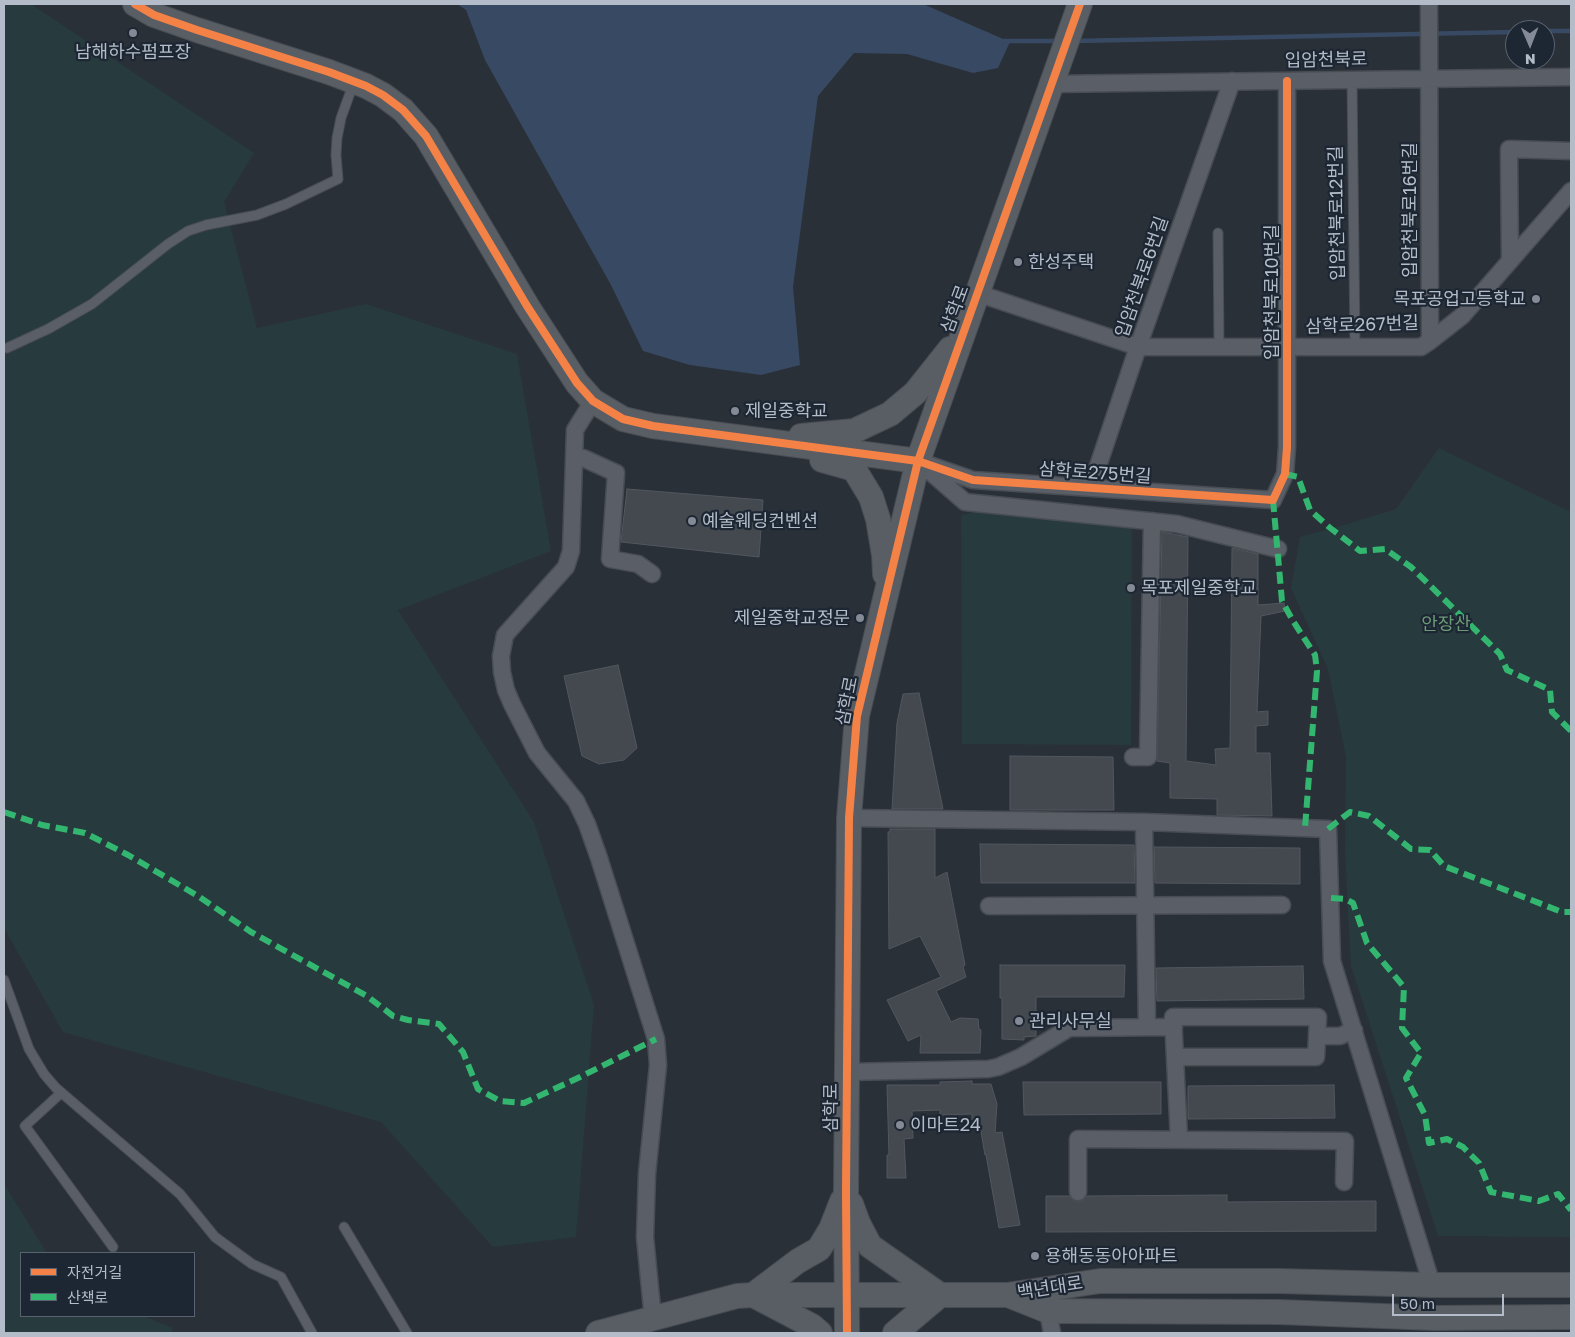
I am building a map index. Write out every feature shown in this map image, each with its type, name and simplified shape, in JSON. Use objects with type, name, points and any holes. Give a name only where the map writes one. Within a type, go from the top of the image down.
[{"type":"street","points":[[135,4],[154,15],[354,82],[383,95],[403,110],[426,136],[528,306],[577,383],[593,401],[623,419],[653,426],[918,461],[966,502],[1177,524],[1278,549]]},
{"type":"street","name":"입암천북로16번길","points":[[1429,4],[1430,341]]},
{"type":"street","name":"삼학로","points":[[847,1333],[846,1191],[849,818],[857,716],[918,461],[1078,9]]},
{"type":"street","name":"입암천북로","points":[[1048,93],[1082,84],[1571,77]]},
{"type":"street","name":"입암천북로6번길","points":[[1091,487],[1138,347],[1232,81]]},
{"type":"street","name":"입암천북로10번길","points":[[1273,500],[1285,474],[1287,81]]},
{"type":"street","points":[[1510,261],[1509,149],[1571,151]]},
{"type":"street","name":"삼학로267번길","points":[[977,293],[1138,347],[1287,348],[1421,346],[1462,316],[1571,191]]},
{"type":"street","points":[[756,440],[854,431],[890,414],[915,393],[962,334]]},
{"type":"street","points":[[593,401],[575,430],[571,551],[566,567],[505,635],[502,650],[502,672],[506,690],[512,704],[537,753],[576,801],[587,824],[656,1039],[658,1065],[647,1174],[644,1326]]},
{"type":"street","points":[[756,440],[854,469],[871,497],[878,519],[884,555],[886,596]]},
{"type":"street","points":[[574,459],[583,458],[616,473],[610,559],[638,564],[652,574]]},
{"type":"street","name":"삼학로275번길","points":[[918,461],[974,480],[1273,500]]},
{"type":"street","points":[[1133,757],[1148,757],[1152,521]]},
{"type":"street","points":[[849,818],[1144,822],[1328,829],[1332,960],[1432,1285]]},
{"type":"street","points":[[1144,822],[1146,1026]]},
{"type":"street","points":[[989,906],[1282,905]]},
{"type":"street","points":[[1175,1057],[1316,1057],[1318,1018],[1173,1017],[1179,1139]]},
{"type":"street","points":[[847,1072],[998,1068],[1022,1057],[1069,1028],[1174,1027]]},
{"type":"street","points":[[1317,1036],[1340,1036],[1354,1030]]},
{"type":"street","points":[[1078,1192],[1078,1139],[1345,1141],[1344,1182]]},
{"type":"street","points":[[754,1294],[798,1261],[819,1249],[831,1229],[846,1191]]},
{"type":"street","points":[[846,1191],[858,1223],[870,1246],[940,1294]]},
{"type":"street","name":"백년대로","points":[[1006,1295],[1100,1280],[1571,1285]]},
{"type":"street","points":[[754,1294],[812,1326],[820,1333]]},
{"type":"street","points":[[598,1333],[644,1326],[737,1296],[754,1294],[1006,1295]]},
{"type":"street","points":[[895,1333],[940,1294]]},
{"type":"street","name":"백년대로","points":[[1006,1295],[1050,1322],[1279,1312],[1434,1318],[1571,1317]]},
{"type":"lane","name":"입암천북로12번길","points":[[1352,80],[1355,347]]},
{"type":"lane","points":[[6,348],[48,328],[97,300],[162,248],[188,231],[206,225],[257,215],[286,204],[338,179],[338,138],[341,118],[354,82]]},
{"type":"lane","points":[[1218,233],[1219,347]]},
{"type":"lane","points":[[4,980],[29,1049],[44,1074],[61,1093],[180,1194],[215,1237],[252,1264],[281,1277],[312,1333]]},
{"type":"lane","points":[[61,1093],[25,1126],[113,1247]]},
{"type":"lane","points":[[344,1227],[407,1333]]},
{"type":"green space","points":[[4,4],[31,4],[254,153],[224,202],[257,328],[366,304],[517,354],[551,551],[398,610],[534,822],[594,1005],[576,1237],[493,1247],[381,1122],[63,1032],[4,928]]},
{"type":"green space","name":"안장산","points":[[1439,448],[1571,512],[1571,1237],[1438,1236],[1351,966],[1345,853],[1346,757],[1328,669],[1291,588],[1300,537],[1396,509]]},
{"type":"green space","points":[[976,512],[1132,527],[1131,745],[962,744],[961,515]]},
{"type":"green space","points":[[4,1184],[46,1252],[20,1252],[20,1317],[146,1317],[173,1328],[171,1333],[4,1333]]},
{"type":"water","points":[[457,4],[923,4],[1010,42],[998,68],[973,73],[907,54],[854,53],[818,96],[793,287],[800,365],[761,375],[690,365],[643,351],[611,285],[485,60],[466,10]]},
{"type":"building","name":"예술웨딩컨벤션","points":[[627,489],[763,500],[759,557],[621,542]]},
{"type":"building","points":[[1162,532],[1188,537],[1186,761],[1216,765],[1215,749],[1230,748],[1232,548],[1258,554],[1258,605],[1284,603],[1285,611],[1261,616],[1257,712],[1268,711],[1268,725],[1256,726],[1256,753],[1270,753],[1272,816],[1217,815],[1217,799],[1170,798],[1170,763],[1157,761]]},
{"type":"building","points":[[618,665],[637,748],[624,760],[599,764],[582,756],[564,676]]},
{"type":"building","points":[[919,693],[943,809],[892,809],[897,723],[903,694]]},
{"type":"building","points":[[1010,756],[1113,757],[1114,810],[1010,810]]},
{"type":"building","points":[[890,829],[935,829],[935,878],[947,872],[966,977],[936,991],[951,1022],[960,1018],[978,1019],[979,1029],[981,1030],[980,1053],[920,1053],[921,1035],[908,1041],[887,1000],[941,977],[920,936],[889,949],[888,832],[890,832]]},
{"type":"building","points":[[980,844],[1134,845],[1135,883],[981,883]]},
{"type":"building","points":[[1154,847],[1300,848],[1300,884],[1155,883]]},
{"type":"building","points":[[1000,965],[1125,965],[1124,997],[1036,997],[1036,1036],[1024,1037],[1024,1040],[1002,1039]]},
{"type":"building","points":[[1303,966],[1304,999],[1157,1001],[1156,968]]},
{"type":"building","points":[[972,1081],[972,1084],[991,1084],[997,1104],[995,1133],[1002,1132],[1020,1225],[999,1228],[979,1120],[972,1120],[972,1114],[940,1115],[940,1110],[912,1111],[913,1138],[904,1139],[906,1178],[887,1178],[887,1155],[889,1155],[887,1085],[940,1085],[940,1082]]},
{"type":"building","points":[[1023,1082],[1161,1082],[1161,1114],[1024,1115]]},
{"type":"building","points":[[1334,1085],[1335,1118],[1188,1119],[1188,1086]]},
{"type":"building","points":[[1227,1195],[1227,1202],[1376,1201],[1376,1231],[1046,1232],[1046,1196],[1069,1196],[1078,1202],[1087,1196]]},
{"type":"waterway","points":[[1555,31],[1571,31]]},
{"type":"waterway","points":[[1074,41],[1505,32]]},
{"type":"waterway","points":[[1004,41],[1059,41]]},
{"type":"marked path","points":[[1285,474],[1298,477],[1310,510],[1329,527],[1360,551],[1385,549],[1411,567],[1500,654],[1507,670],[1550,690],[1552,712],[1571,731]]},
{"type":"marked path","points":[[1273,500],[1282,601],[1315,655],[1317,671],[1305,828]]},
{"type":"marked path","points":[[4,812],[42,825],[85,833],[128,855],[198,896],[251,932],[367,996],[393,1016],[439,1024],[463,1052],[478,1089],[500,1101],[524,1103],[656,1039]]},
{"type":"marked path","points":[[1328,829],[1350,812],[1369,816],[1411,849],[1430,850],[1444,866],[1562,912],[1571,912]]},
{"type":"marked path","points":[[1331,898],[1345,899],[1353,903],[1367,943],[1404,987],[1402,1028],[1421,1053],[1406,1078],[1425,1115],[1429,1143],[1447,1139],[1463,1147],[1479,1163],[1491,1192],[1539,1201],[1558,1194],[1571,1210]]},
{"type":"cycle path","points":[[135,4],[154,15],[329,72],[366,86],[383,95],[403,110],[426,136],[527,306],[577,383],[593,401],[623,419],[653,426],[918,461],[973,480],[1273,500],[1285,474],[1287,447],[1287,81]]},
{"type":"cycle path","points":[[847,1333],[846,1191],[849,818],[857,716],[918,461],[1080,4]]},
{"type":"place","name":"남해하수펌프장","points":[[133,33]]},
{"type":"place","name":"한성주택","points":[[1018,262]]},
{"type":"place","name":"목포공업고등학교","points":[[1536,299]]},
{"type":"place","name":"제일중학교","points":[[735,411]]},
{"type":"place","name":"예술웨딩컨벤션","points":[[692,521]]},
{"type":"place","name":"목포제일중학교","points":[[1131,588]]},
{"type":"place","name":"제일중학교정문","points":[[860,618]]},
{"type":"place","name":"관리사무실","points":[[1019,1021]]},
{"type":"place","name":"이마트24","points":[[900,1125]]},
{"type":"place","name":"용해동동아아파트","points":[[1035,1256]]}]
